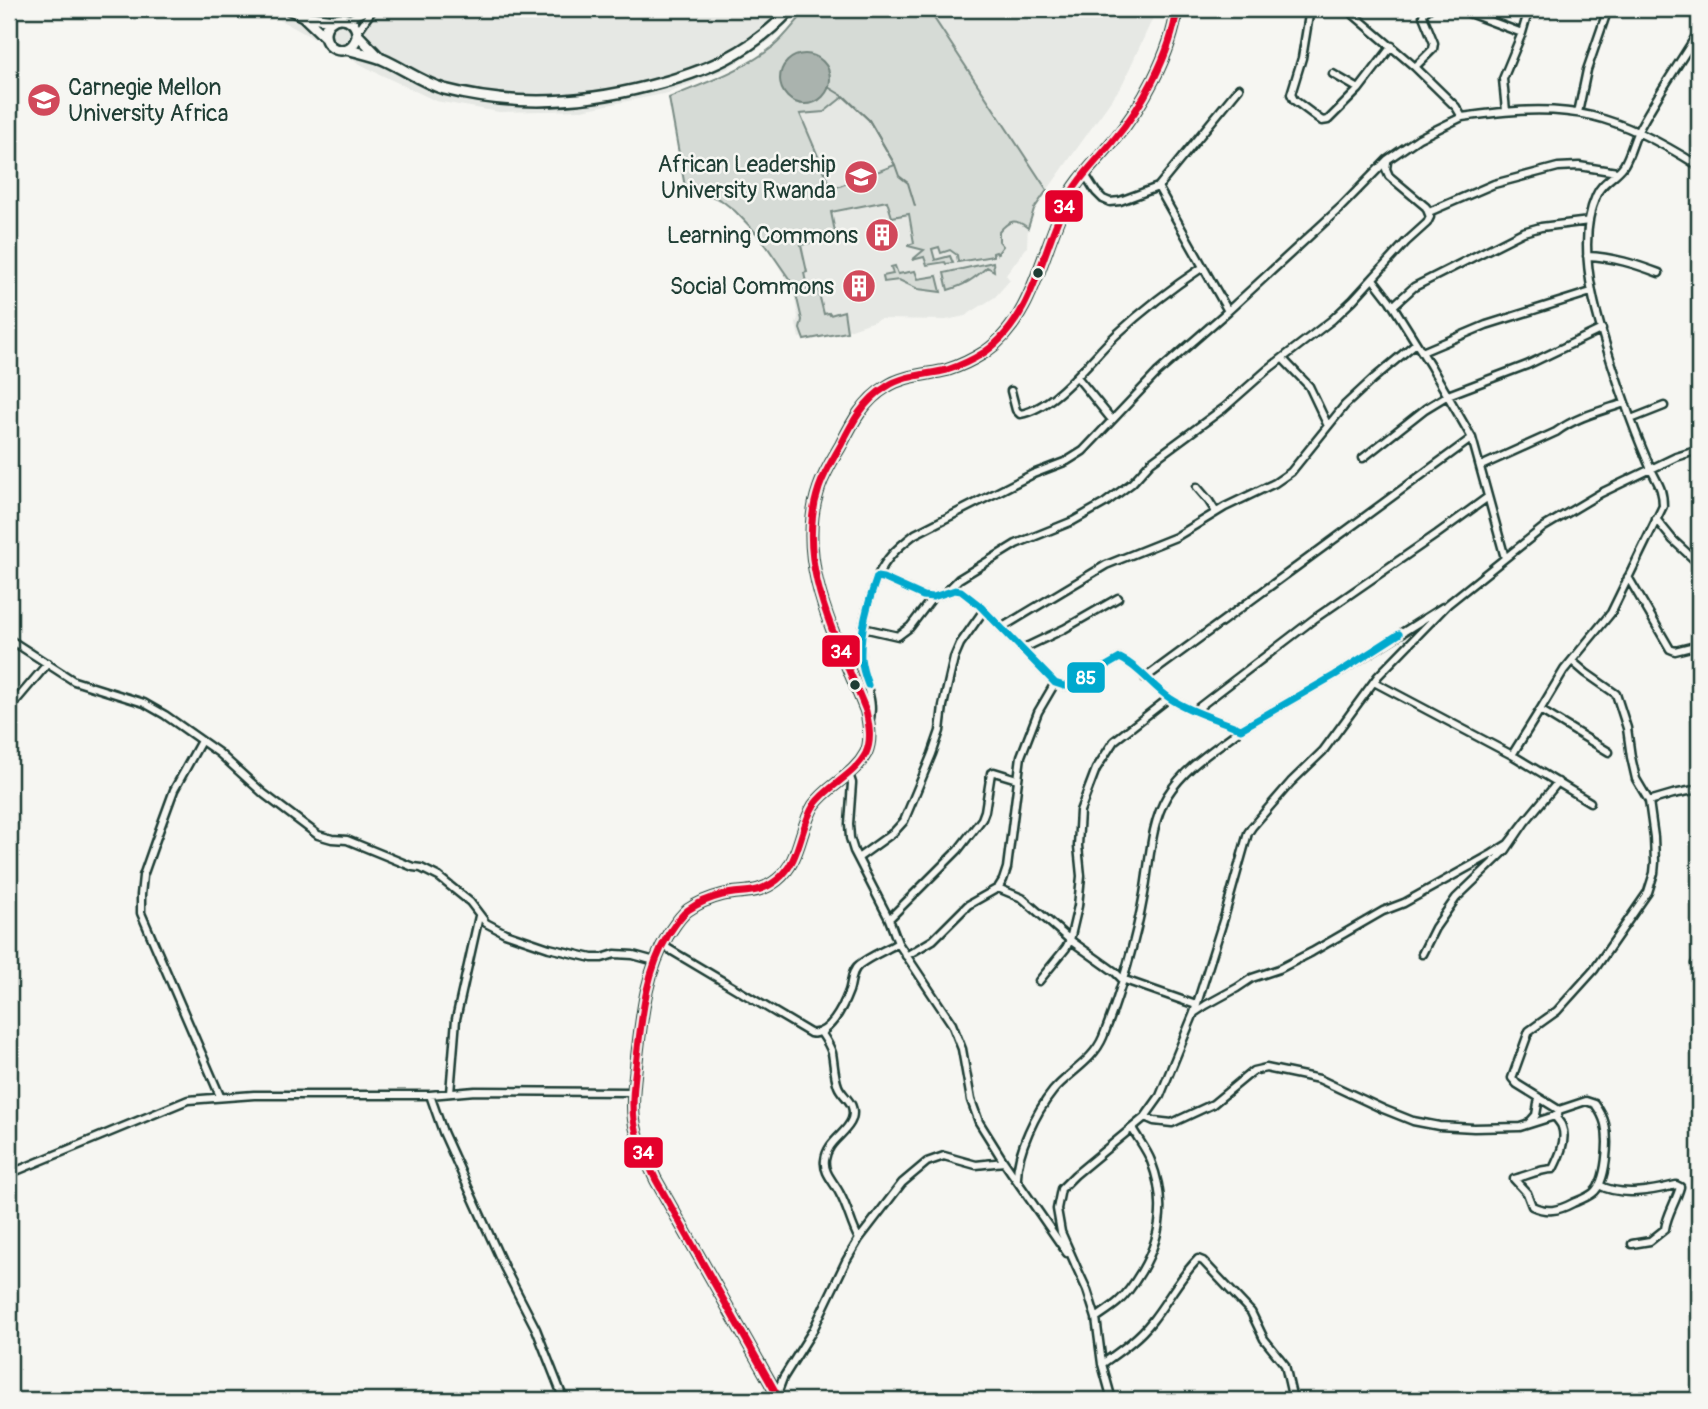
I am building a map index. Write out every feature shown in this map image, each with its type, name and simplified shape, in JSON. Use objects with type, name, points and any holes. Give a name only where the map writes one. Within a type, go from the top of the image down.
[{"type":"main road","points":[[288,9],[303,16],[333,20]]},
{"type":"main road","points":[[303,16],[335,49],[346,49],[382,59],[442,88],[480,97],[548,102],[625,93],[705,69],[757,41],[791,9]]},
{"type":"main road","points":[[778,1397],[642,1152],[634,1121],[633,1092],[646,987],[662,944],[681,916],[696,905],[724,895],[757,891],[776,881],[792,862],[816,802],[849,774],[867,749],[869,723],[834,637],[811,549],[814,506],[820,486],[849,431],[862,409],[885,387],[897,381],[967,362],[986,351],[1003,336],[1018,316],[1031,289],[1065,203],[1084,173],[1125,126],[1142,99],[1165,52],[1177,9]]},
{"type":"main road","points":[[325,37],[326,27],[333,20],[348,19],[355,26],[357,33],[382,59]]},
{"type":"main road","points":[[346,49],[354,42],[357,33]]},
{"type":"street","points":[[348,19],[372,9]]},
{"type":"street","points":[[357,33],[372,9]]},
{"type":"street","points":[[1310,9],[1302,58],[1291,94],[1294,100],[1319,119],[1328,120],[1359,89],[1392,46]]},
{"type":"street","points":[[1348,9],[1415,67],[1456,107],[1462,117]]},
{"type":"street","points":[[1415,67],[1433,49],[1434,43],[1423,16],[1429,9]]},
{"type":"street","points":[[1506,111],[1503,79],[1529,9]]},
{"type":"street","points":[[1578,113],[1587,71],[1608,9]]},
{"type":"street","points":[[1469,13],[1522,33]]},
{"type":"street","points":[[1512,755],[1560,676],[1611,613],[1662,506],[1663,493],[1660,483],[1651,469],[1625,403],[1591,292],[1587,256],[1589,214],[1597,193],[1606,180],[1624,164],[1638,132],[1699,31]]},
{"type":"street","points":[[1333,74],[1359,89]]},
{"type":"street","points":[[1084,173],[1096,192],[1110,202],[1158,187],[1239,88]]},
{"type":"street","points":[[869,723],[872,712],[862,663],[863,628],[867,606],[886,559],[915,534],[1033,474],[1068,461],[1083,451],[1157,373],[1341,207],[1387,160],[1419,138],[1462,117],[1506,111],[1578,113],[1638,132],[1699,166]]},
{"type":"street","points":[[946,593],[960,579],[1016,544],[1073,521],[1105,503],[1132,483],[1152,462],[1224,408],[1267,370],[1332,320],[1430,217],[1426,207],[1389,176],[1386,169],[1387,160]]},
{"type":"street","points":[[1429,212],[1494,184],[1558,167],[1579,166],[1617,172]]},
{"type":"street","points":[[1158,187],[1228,311]]},
{"type":"street","points":[[1393,306],[1414,287],[1523,232],[1589,221]]},
{"type":"street","points":[[1587,256],[1630,262],[1660,273]]},
{"type":"street","points":[[1011,391],[1016,410],[1020,414],[1045,403],[1077,377],[1124,328],[1203,267]]},
{"type":"street","points":[[1373,279],[1422,352],[1472,438],[1505,558]]},
{"type":"street","points":[[1422,352],[1486,325],[1591,292]]},
{"type":"street","points":[[1363,458],[1448,394],[1527,365],[1602,329]]},
{"type":"street","points":[[1001,628],[1106,565],[1176,537],[1249,494],[1275,483],[1291,472],[1345,405],[1416,343]]},
{"type":"street","points":[[1283,359],[1309,386],[1328,426]]},
{"type":"street","points":[[1077,377],[1112,421]]},
{"type":"street","points":[[1480,466],[1591,414],[1625,403]]},
{"type":"street","points":[[1631,419],[1664,406]]},
{"type":"street","points":[[1145,678],[1472,438]]},
{"type":"street","points":[[1017,1180],[1017,1167],[1025,1141],[1039,1113],[1054,1090],[1093,1054],[1102,1039],[1122,979],[1144,895],[1154,830],[1166,798],[1184,773],[1196,761],[1241,729],[1335,675],[1448,604],[1544,527],[1651,469],[1699,450]]},
{"type":"street","points":[[1197,487],[1216,512]]},
{"type":"street","points":[[1194,711],[1305,625],[1488,497]]},
{"type":"street","points":[[1656,519],[1673,540],[1699,564]]},
{"type":"street","points":[[877,577],[923,596],[933,597],[955,590],[961,591],[984,610],[1055,683],[1073,685],[1119,658],[1130,663],[1169,698],[1241,729]]},
{"type":"street","points":[[1628,577],[1670,649],[1675,651],[1699,645]]},
{"type":"street","points":[[863,628],[898,636],[910,627],[933,597]]},
{"type":"street","points":[[1022,649],[1118,598]]},
{"type":"street","points":[[1112,1400],[1102,1364],[1096,1318],[1087,1290],[1061,1232],[1057,1209],[1061,1189],[1145,1117],[1160,1096],[1195,1009],[1248,833],[1269,806],[1323,751],[1374,682],[1448,604]]},
{"type":"street","points":[[858,858],[894,832],[904,821],[940,731],[954,658],[960,644],[984,610]]},
{"type":"street","points":[[9,639],[74,681],[144,703],[165,715],[219,753],[264,794],[318,835],[348,841],[439,877],[470,902],[479,916],[491,927],[549,948],[592,958],[615,954],[633,955],[655,961]]},
{"type":"street","points":[[1145,1117],[1172,1123],[1213,1104],[1252,1071],[1266,1068],[1319,1079],[1383,1110],[1413,1121],[1439,1126],[1526,1126],[1557,1113],[1586,1101],[1595,1104],[1602,1114],[1607,1139],[1604,1169],[1594,1193],[1562,1210],[1545,1212],[1532,1206],[1527,1193],[1514,1179],[1553,1169],[1563,1141],[1563,1128],[1557,1113],[1512,1078],[1529,1031],[1557,1011],[1594,970],[1648,892],[1654,873],[1654,837],[1649,801],[1636,779],[1627,728],[1616,694],[1572,661]]},
{"type":"street","points":[[9,709],[47,663]]},
{"type":"street","points":[[1374,682],[1512,755],[1590,802]]},
{"type":"street","points":[[906,956],[933,940],[968,905],[998,888],[1003,880],[1007,868],[1021,756],[1038,712],[1055,683]]},
{"type":"street","points":[[1039,981],[1070,940],[1078,906],[1081,876],[1078,846],[1080,811],[1096,769],[1114,741],[1169,698]]},
{"type":"street","points":[[1540,710],[1609,752]]},
{"type":"street","points":[[201,741],[174,790],[143,876],[141,913],[220,1096]]},
{"type":"street","points":[[889,919],[958,850],[982,819],[991,773],[1017,779]]},
{"type":"street","points":[[849,774],[852,783],[849,824],[854,850],[889,919],[898,943],[952,1024],[962,1049],[971,1100],[979,1122],[1004,1163],[1076,1266]]},
{"type":"street","points":[[998,888],[1022,898],[1070,940],[1122,979],[1195,1009],[1252,978],[1279,969],[1312,952],[1508,844],[1558,782]]},
{"type":"street","points":[[1649,801],[1699,789]]},
{"type":"street","points":[[1422,954],[1435,928],[1456,898],[1506,850],[1525,822]]},
{"type":"street","points":[[450,1093],[456,1019],[479,916]]},
{"type":"street","points":[[662,944],[817,1035],[824,1031],[838,1012],[848,992],[853,971],[898,943]]},
{"type":"street","points":[[824,1031],[822,1034],[832,1051],[838,1087],[852,1106],[851,1121],[833,1141],[825,1160],[831,1181],[841,1194],[859,1239]]},
{"type":"street","points":[[9,1174],[188,1100],[220,1096],[430,1095],[475,1091],[633,1092]]},
{"type":"street","points":[[430,1095],[443,1132],[504,1267],[536,1329],[564,1400]]},
{"type":"street","points":[[1526,1126],[1536,1115],[1539,1098]]},
{"type":"street","points":[[1096,1318],[1119,1301],[1133,1285],[1156,1241],[1160,1195],[1158,1185],[1150,1158],[1132,1128]]},
{"type":"street","points":[[778,1397],[783,1378],[813,1330],[846,1261],[859,1239],[902,1183],[927,1162],[944,1156],[976,1164],[1004,1163]]},
{"type":"street","points":[[1599,1185],[1611,1191],[1631,1192],[1680,1186],[1665,1229],[1650,1241],[1632,1244]]},
{"type":"street","points":[[1102,1364],[1131,1344],[1153,1321],[1172,1291],[1198,1259],[1251,1311],[1264,1339],[1285,1365],[1293,1400]]},
{"type":"shaded area","points":[[260,9],[800,9],[772,39],[727,69],[668,93],[582,110],[499,112],[436,101],[373,71]]},
{"type":"shaded area","name":"African Leadership University Rwanda","points":[[808,9],[1157,9],[1122,85],[1034,209],[1028,224],[1027,247],[1006,275],[1010,280],[995,297],[965,316],[946,320],[880,319],[849,330],[799,338],[794,294],[768,246],[721,200],[685,187],[669,98],[758,57],[775,45]]},
{"type":"shaded area","name":"African Leadership University Rwanda","points":[[808,9],[928,9],[1047,190],[1034,209],[1028,228],[1012,222],[999,232],[999,241],[1003,246],[997,254],[996,252],[993,256],[958,262],[957,255],[950,250],[941,253],[939,247],[932,249],[935,260],[950,256],[953,263],[946,264],[927,265],[924,257],[912,260],[924,250],[908,246],[914,243],[909,214],[892,217],[887,201],[831,212],[836,237],[801,245],[807,272],[804,273],[808,292],[818,290],[824,314],[844,311],[847,332],[804,340],[796,294],[790,280],[761,238],[721,200],[685,187],[669,98],[762,55],[779,42]],"holes":[[[844,96],[869,120],[895,165],[832,189],[800,114],[824,112]]]},
{"type":"shaded area","points":[[805,54],[823,61],[830,79],[823,97],[805,104],[787,97],[780,79],[787,61]]},
{"type":"shaded area","points":[[993,262],[994,271],[987,267],[969,281],[948,290],[944,273]]},
{"type":"shaded area","points":[[895,266],[898,274],[915,271],[918,279],[937,276],[941,292],[918,289],[899,280],[884,282],[883,276],[893,274],[891,267]]},
{"type":"waterway","points":[[828,87],[843,96],[869,120],[899,176],[908,183],[915,206]]},
{"type":"transit line","name":"34","points":[[780,1400],[656,1180],[637,1136],[633,1112],[634,1088],[641,1025],[650,979],[668,935],[688,910],[718,896],[763,888],[785,872],[791,864],[814,805],[855,768],[868,748],[866,711],[832,630],[815,574],[812,517],[823,477],[859,413],[878,392],[900,380],[947,370],[972,360],[1001,338],[1014,322],[1034,284],[1070,195],[1124,127],[1154,79],[1169,44],[1177,9]]},
{"type":"transit line","name":"85","points":[[868,685],[861,658],[862,637],[877,577],[923,596],[933,597],[955,590],[961,591],[979,605],[1055,683],[1073,685],[1120,658],[1179,704],[1241,729],[1335,675],[1399,634]]},
{"type":"place","name":"Carnegie Mellon University Africa","points":[[44,100]]},
{"type":"place","name":"African Leadership University Rwanda","points":[[861,177]]},
{"type":"place","name":"Learning Commons","points":[[882,235]]},
{"type":"place","name":"Social Commons","points":[[859,286]]}]
